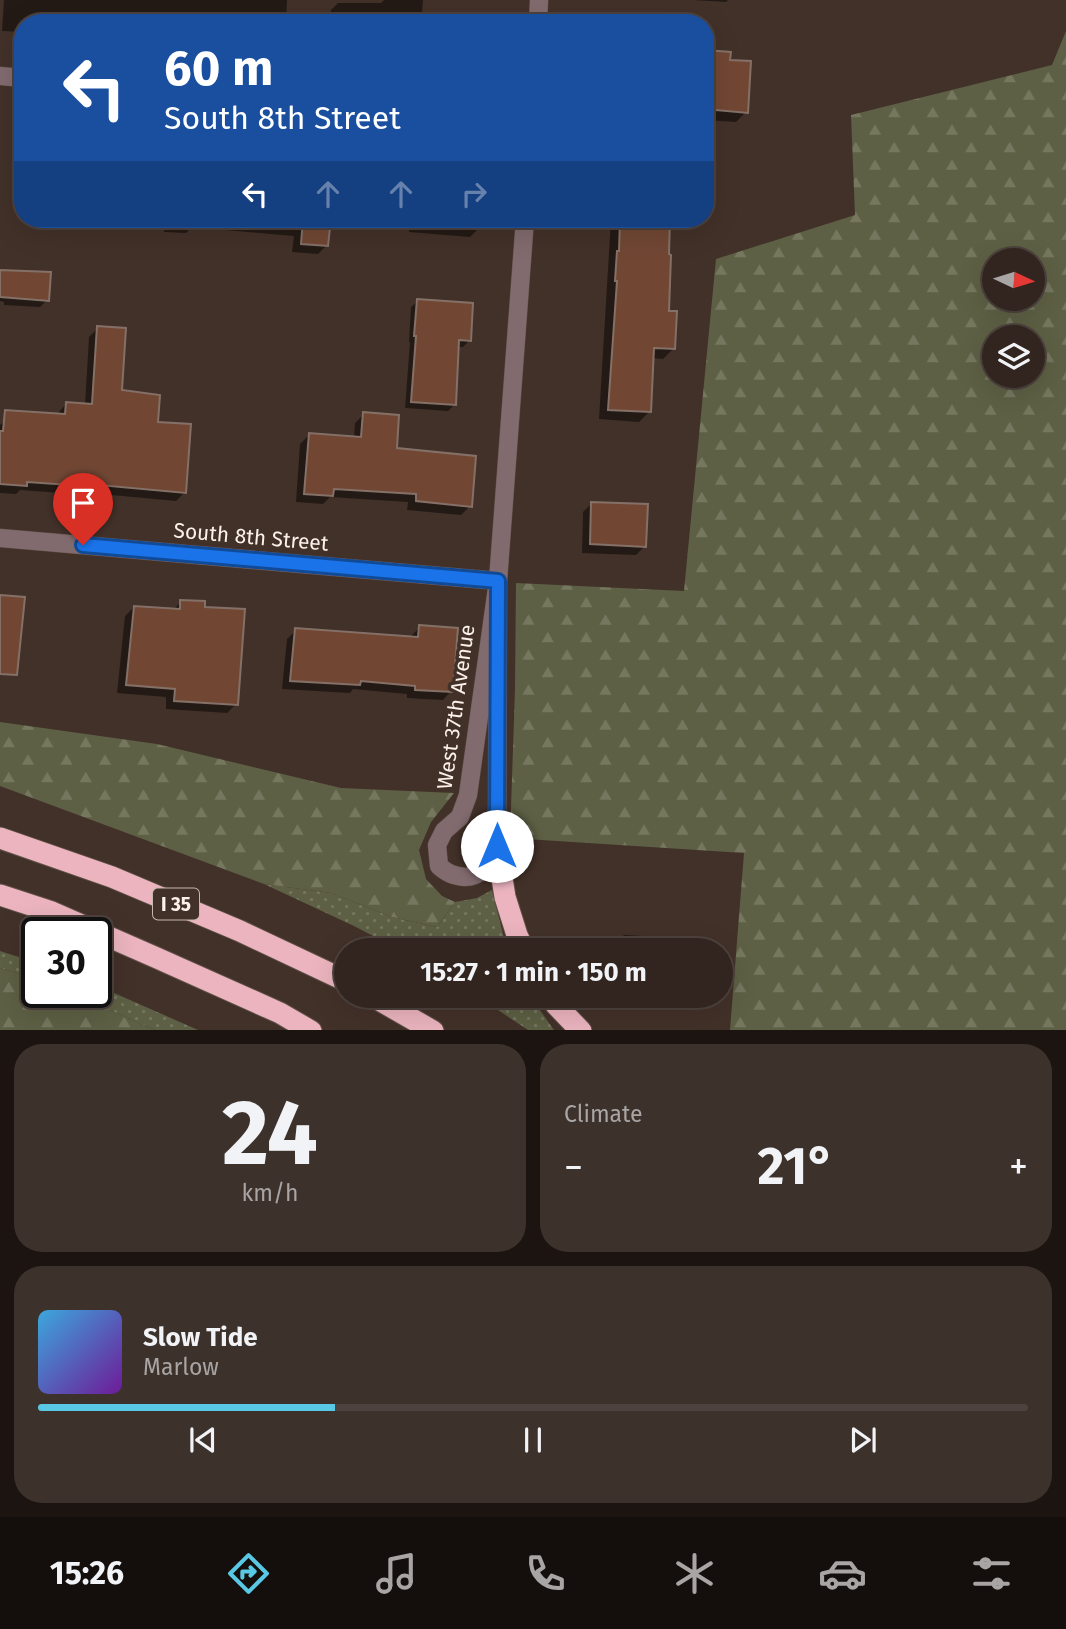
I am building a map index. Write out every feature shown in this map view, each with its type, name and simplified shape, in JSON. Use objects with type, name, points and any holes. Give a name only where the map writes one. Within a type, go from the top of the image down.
[{"type":"highway","name":"I 35","points":[[0,838],[112,877],[240,931],[334,975]]},
{"type":"highway","points":[[497,846],[505,897],[518,938]]},
{"type":"highway","points":[[0,895],[52,912],[146,953],[280,1013],[309,1030]]},
{"type":"highway","points":[[393,1008],[431,1030]]},
{"type":"highway","points":[[560,1008],[580,1030]]},
{"type":"street","name":"West 37th Avenue","points":[[498,581],[497,846],[484,869],[475,876],[460,877],[448,874],[439,866],[437,845],[444,831],[460,817],[468,795],[498,581],[524,228]]},
{"type":"street","name":"South 8th Street","points":[[0,538],[498,581]]},
{"type":"green space","points":[[1066,31],[1066,1030],[730,1030],[744,853],[510,838],[516,583],[684,591],[716,259],[855,215],[851,115],[1052,65]]},
{"type":"green space","points":[[0,722],[157,744],[341,788],[454,793],[431,822],[419,850],[426,879],[442,896],[455,902],[437,927],[392,917],[331,893],[264,884],[0,786]]},
{"type":"green space","points":[[264,884],[331,893],[392,917],[437,927],[455,902],[477,898],[492,890],[504,938],[377,938]]},
{"type":"green space","points":[[0,951],[21,958],[21,974],[0,968]]},
{"type":"green space","points":[[0,968],[21,974],[21,1008],[105,1008],[155,1030],[0,1030]]},
{"type":"green space","points":[[112,992],[198,1030],[155,1030],[105,1008],[112,1008]]},
{"type":"green space","points":[[495,1008],[538,1008],[554,1030],[528,1030]]},
{"type":"building","points":[[714,51],[731,52],[730,60],[751,61],[748,113],[714,110]]},
{"type":"building","points":[[302,228],[330,228],[328,246],[301,244]]},
{"type":"building","points":[[620,228],[670,228],[669,311],[677,311],[675,349],[654,348],[651,412],[608,410]]},
{"type":"building","points":[[0,270],[51,272],[49,301],[0,297]]},
{"type":"building","points":[[417,299],[473,303],[471,341],[459,340],[456,405],[411,402]]},
{"type":"building","points":[[97,326],[126,328],[122,390],[160,395],[158,422],[191,424],[186,493],[99,485],[27,482],[27,486],[0,484],[0,431],[3,431],[5,410],[65,414],[66,402],[92,404]]},
{"type":"building","points":[[363,412],[399,415],[397,448],[476,456],[472,507],[416,501],[416,494],[334,489],[333,496],[304,494],[309,433],[361,437]]},
{"type":"building","points":[[591,502],[648,504],[646,547],[590,544]]},
{"type":"building","points":[[0,595],[25,597],[17,675],[0,674]]},
{"type":"building","points":[[180,600],[205,601],[205,607],[245,609],[238,705],[174,701],[175,689],[126,685],[134,606],[180,609]]},
{"type":"building","points":[[419,625],[458,628],[453,692],[415,690],[415,686],[361,681],[360,685],[290,681],[295,628],[418,637]]},
{"type":"route","points":[[83,545],[498,581],[497,846]]}]
